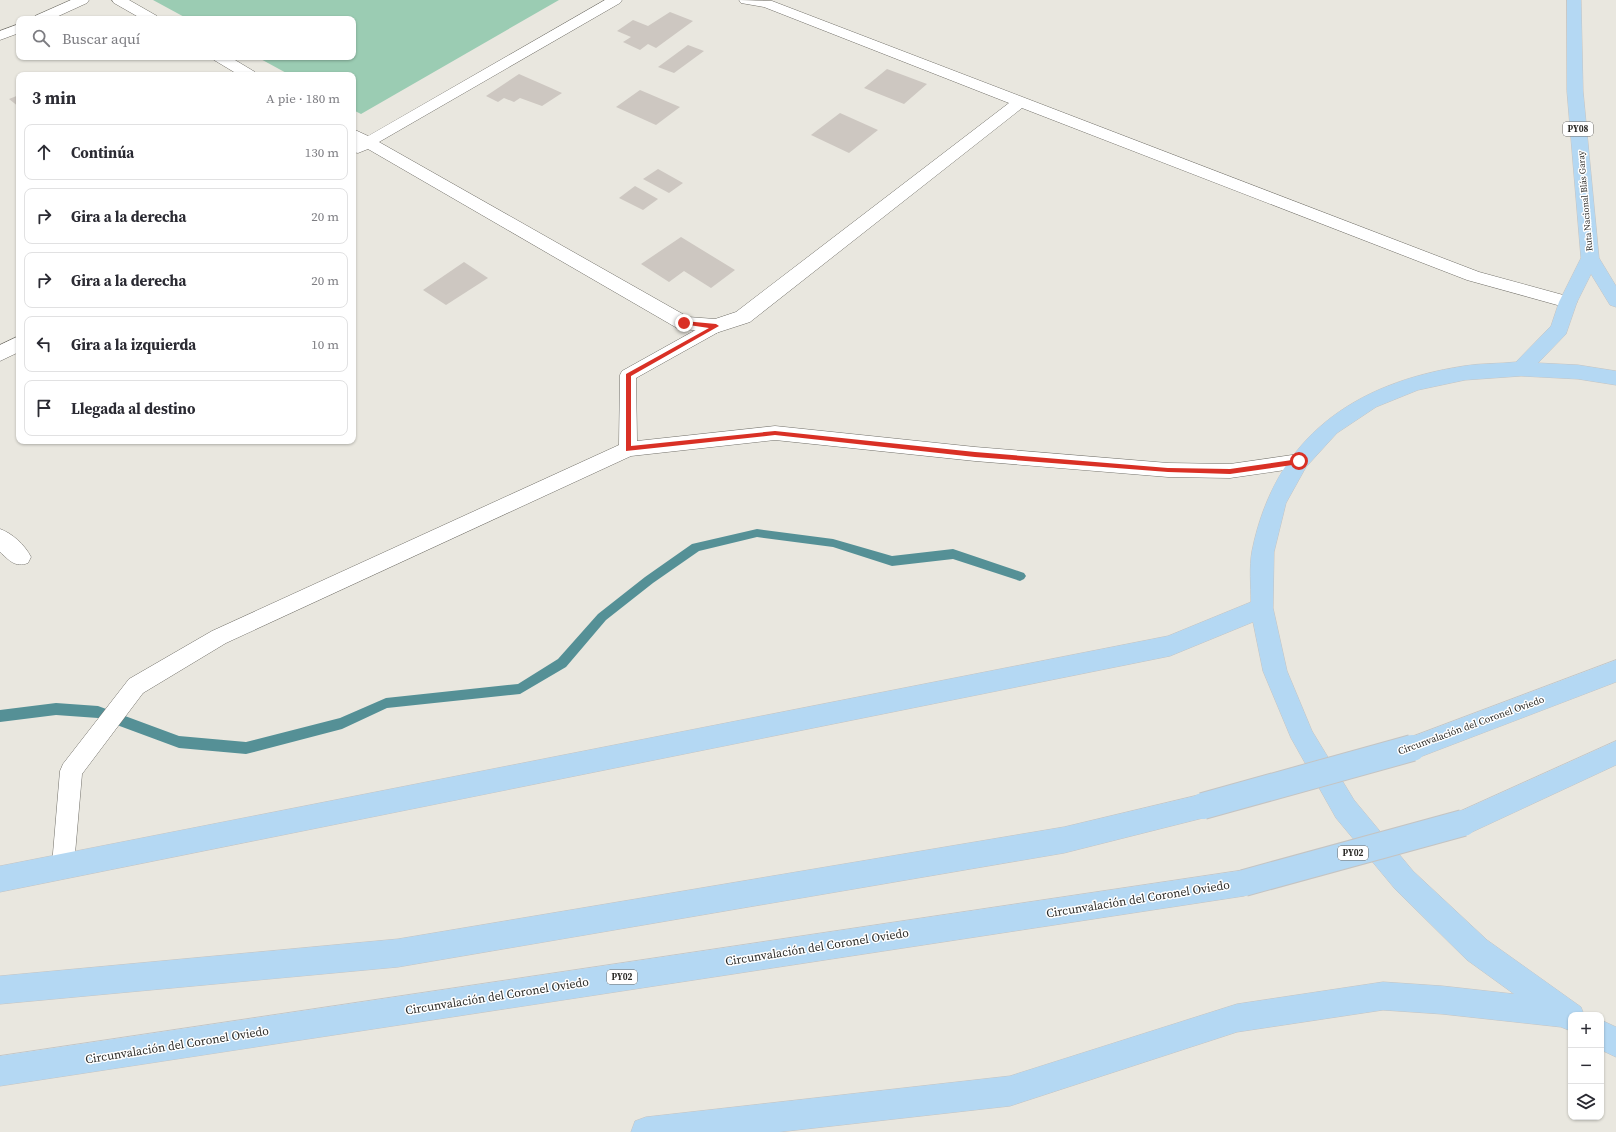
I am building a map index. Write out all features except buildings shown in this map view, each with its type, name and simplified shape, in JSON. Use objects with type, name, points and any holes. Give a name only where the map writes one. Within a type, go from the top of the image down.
[{"type":"highway","name":"Ruta Nacional Blás Garay","points":[[1574,0],[1575,91],[1590,258],[1616,301]]},
{"type":"highway","name":"Ruta Nacional Blás Garay","points":[[1521,369],[1559,329],[1568,302],[1590,258]]},
{"type":"highway","points":[[1568,1015],[1477,950],[1404,880],[1345,809],[1303,738],[1275,671],[1262,608],[1264,552],[1276,503],[1299,461],[1330,428],[1369,402],[1414,384],[1465,373],[1521,369],[1578,372],[1616,378]]},
{"type":"highway","points":[[0,879],[63,865],[1170,646],[1262,608]]},
{"type":"highway","name":"Circunvalación del Coronel Oviedo","points":[[0,990],[398,953],[1064,840],[1203,806],[1412,748],[1616,671]]},
{"type":"highway","name":"Circunvalación del Coronel Oviedo","points":[[0,1071],[1244,883],[1463,823],[1616,753]]},
{"type":"highway","points":[[646,1132],[1010,1091],[1237,1018],[1383,996],[1442,1000],[1568,1015]]},
{"type":"highway","points":[[1604,1036],[1616,1043]]},
{"type":"street","points":[[47,16],[82,0]]},
{"type":"street","points":[[119,0],[147,16]]},
{"type":"street","points":[[358,142],[615,0]]},
{"type":"street","points":[[746,0],[767,4],[1473,276],[1568,302]]},
{"type":"street","points":[[0,36],[16,29]]},
{"type":"street","points":[[224,60],[245,72]]},
{"type":"street","points":[[358,142],[684,323],[716,326],[743,317],[1021,101]]},
{"type":"street","points":[[0,354],[16,345]]},
{"type":"street","points":[[0,538],[20,557]]},
{"type":"lane","points":[[628,449],[628,374],[716,326]]},
{"type":"lane","points":[[63,865],[71,771],[136,686],[219,637],[628,449],[775,433],[975,454],[1168,470],[1230,471],[1299,461]]},
{"type":"green space","points":[[153,0],[559,0],[361,114],[356,112],[356,72],[284,72],[262,60],[356,60],[356,16],[182,16]]},
{"type":"waterway","points":[[0,716],[56,709],[98,712],[179,742],[246,748],[342,723],[386,703],[520,689],[562,663],[602,617],[649,580],[696,547],[757,533],[833,543],[892,561],[953,554],[1020,576]]},
{"type":"route","points":[[684,323],[716,326],[628,374],[628,449],[775,433],[975,454],[1168,470],[1230,471],[1299,461]]}]
